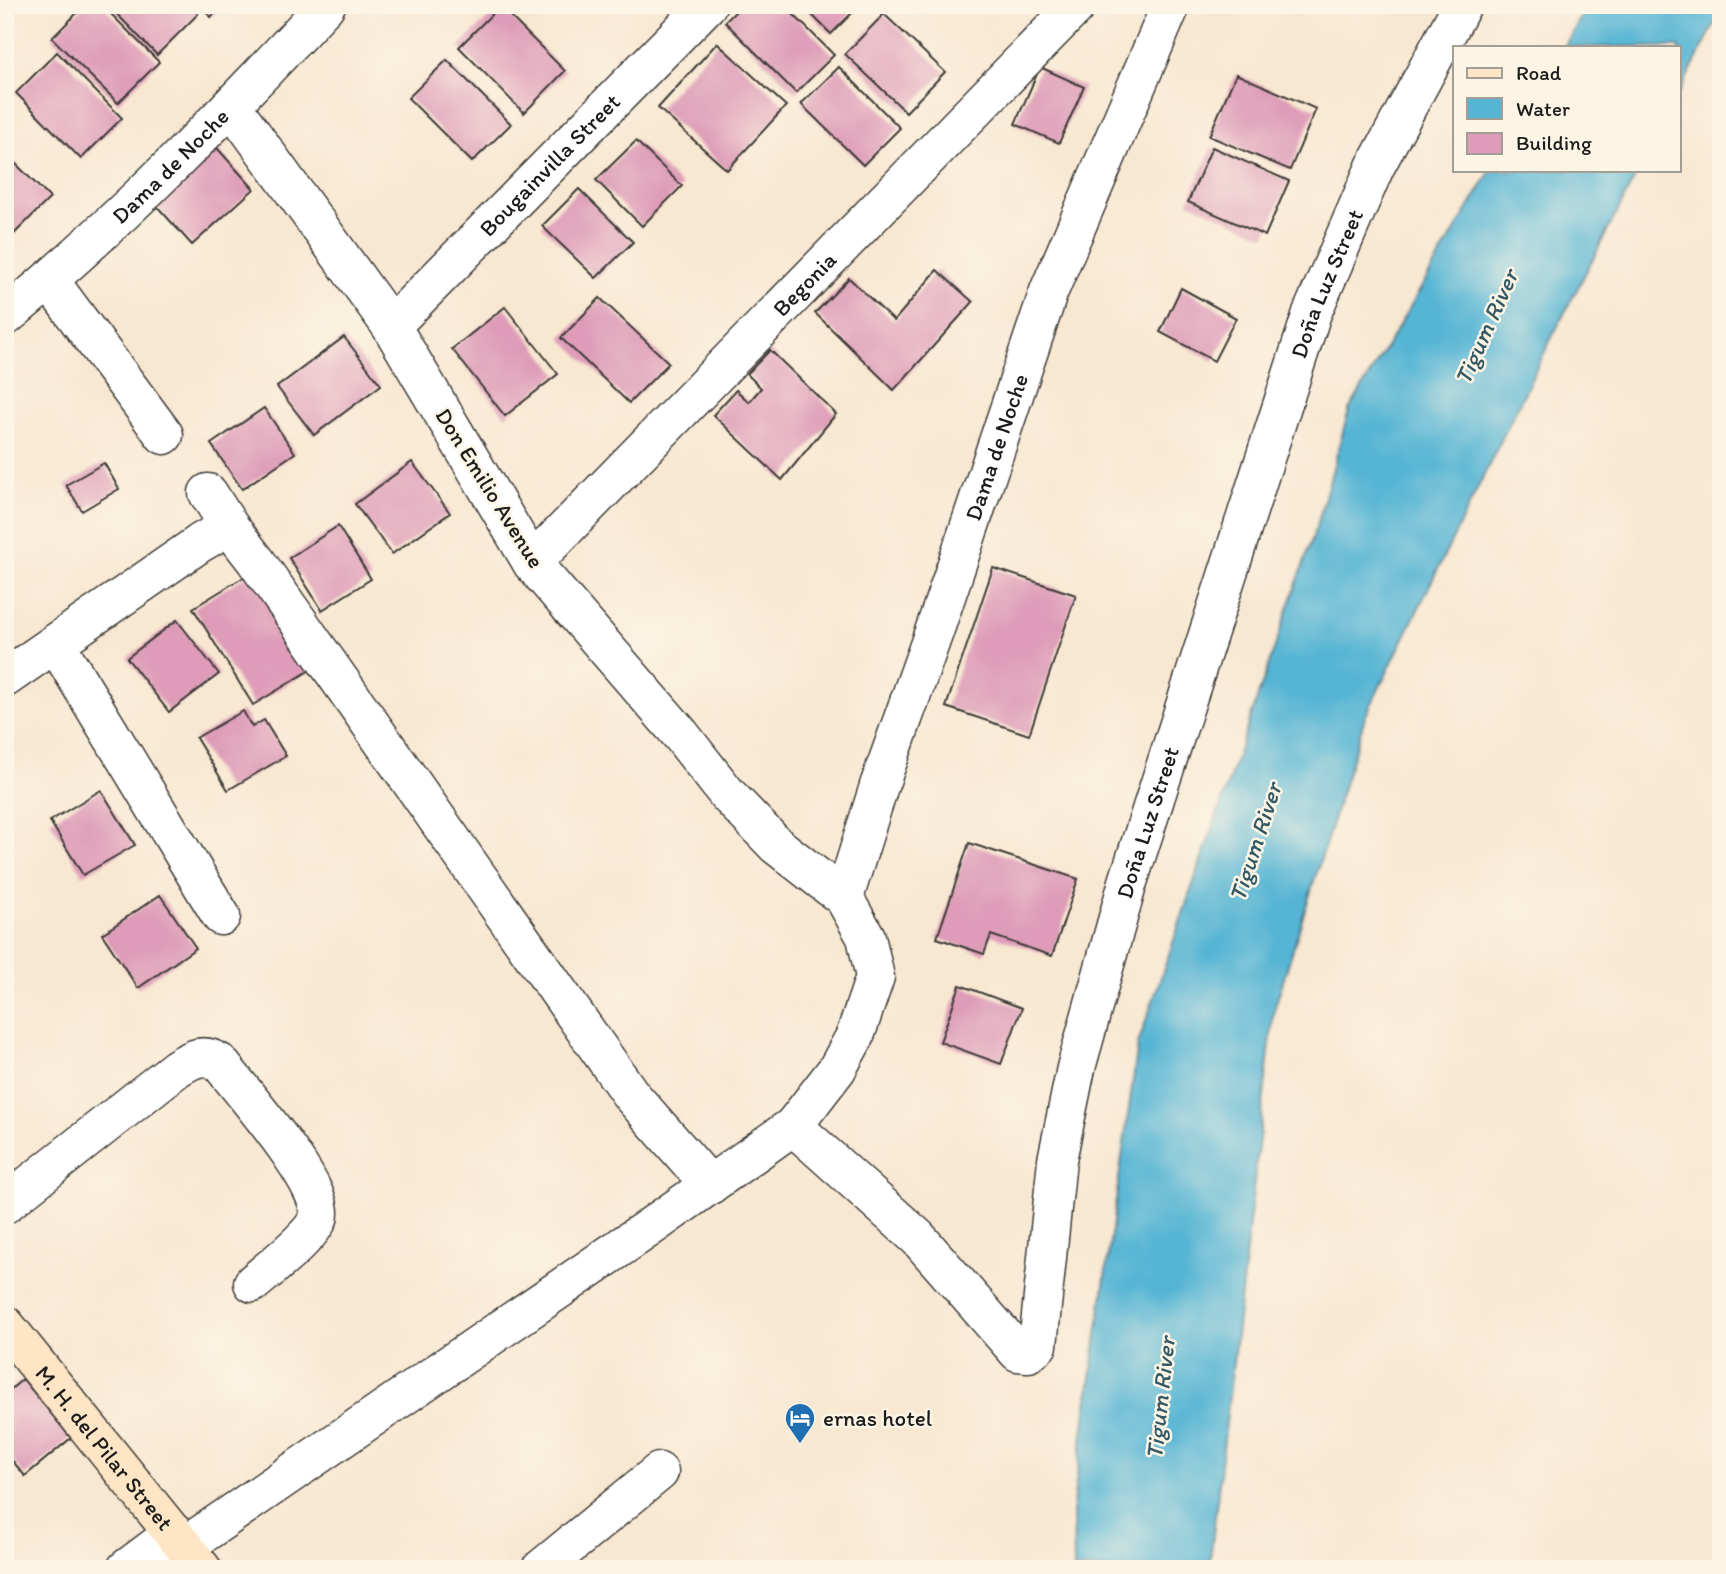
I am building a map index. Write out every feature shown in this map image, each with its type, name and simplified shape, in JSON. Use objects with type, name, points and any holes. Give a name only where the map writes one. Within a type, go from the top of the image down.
[{"type":"street","name":"Dama de Noche","points":[[5,317],[50,281],[232,106],[326,5]]},
{"type":"street","name":"Bougainvilla Street","points":[[391,326],[708,5]]},
{"type":"street","name":"Begonia","points":[[532,563],[1077,5]]},
{"type":"street","name":"Dama de Noche","points":[[844,898],[879,786],[1049,290],[1171,5]]},
{"type":"street","name":"Doña Luz Street","points":[[793,1126],[918,1238],[1018,1352],[1028,1353],[1038,1345],[1057,1160],[1076,1068],[1128,882],[1312,313],[1375,167],[1458,7]]},
{"type":"street","name":"Don Emilio Avenue","points":[[232,106],[391,326],[532,563],[681,735],[727,794],[776,845],[844,898]]},
{"type":"street","points":[[50,281],[164,435]]},
{"type":"street","points":[[208,493],[631,1095],[710,1185]]},
{"type":"street","points":[[5,678],[200,543],[229,526]]},
{"type":"street","points":[[56,644],[221,916]]},
{"type":"street","points":[[126,1569],[187,1549],[793,1126],[837,1069],[855,1036],[875,977],[866,937],[844,898]]},
{"type":"street","points":[[5,1204],[177,1068],[193,1058],[210,1057],[220,1063],[297,1161],[319,1208],[319,1218],[309,1233],[253,1283]]},
{"type":"street","name":"M. H. del Pilar Street","points":[[5,1325],[187,1549]]},
{"type":"street","points":[[541,1569],[659,1472]]},
{"type":"water","points":[[1588,5],[1721,5],[1721,12],[1680,91],[1680,46],[1565,46]]},
{"type":"water","name":"Tigum River","points":[[1490,172],[1638,172],[1548,345],[1365,717],[1274,1010],[1209,1569],[1074,1569],[1073,1504],[1138,1044],[1318,522],[1349,410]]},
{"type":"building","points":[[85,5],[102,5],[159,62],[118,103],[52,38]]},
{"type":"building","points":[[108,5],[190,5],[198,14],[157,55]]},
{"type":"building","points":[[200,5],[223,5],[211,17]]},
{"type":"building","points":[[742,5],[784,5],[834,55],[796,93],[725,22]]},
{"type":"building","points":[[802,5],[860,5],[831,34]]},
{"type":"building","points":[[500,6],[565,71],[524,113],[459,47]]},
{"type":"building","points":[[884,14],[945,72],[906,112],[845,54]]},
{"type":"building","points":[[717,43],[786,106],[727,170],[658,108]]},
{"type":"building","points":[[57,52],[122,118],[81,159],[16,93]]},
{"type":"building","points":[[447,60],[511,124],[472,162],[408,98]]},
{"type":"building","points":[[839,67],[900,128],[863,165],[801,104]]},
{"type":"building","points":[[1040,67],[1084,87],[1059,143],[1015,124]]},
{"type":"building","points":[[1236,74],[1316,109],[1290,170],[1209,136]]},
{"type":"building","points":[[636,141],[682,186],[642,226],[596,180]]},
{"type":"building","points":[[1212,147],[1289,181],[1265,236],[1188,202]]},
{"type":"building","points":[[217,148],[254,189],[192,245],[155,204]]},
{"type":"building","points":[[5,153],[50,198],[9,239],[5,235]]},
{"type":"building","points":[[579,189],[633,242],[596,278],[542,226]]},
{"type":"building","points":[[937,270],[973,302],[894,390],[815,313],[849,278],[894,321]]},
{"type":"building","points":[[1181,288],[1236,318],[1214,361],[1160,332]]},
{"type":"building","points":[[600,298],[669,363],[629,403],[561,338]]},
{"type":"building","points":[[505,307],[558,374],[505,416],[452,349]]},
{"type":"building","points":[[344,337],[381,385],[314,435],[277,387]]},
{"type":"building","points":[[770,350],[836,414],[782,480],[713,415],[736,390],[749,402],[761,388],[747,374]]},
{"type":"building","points":[[264,408],[295,453],[242,489],[211,444]]},
{"type":"building","points":[[412,462],[450,513],[392,554],[355,504]]},
{"type":"building","points":[[104,463],[119,489],[82,511],[66,485]]},
{"type":"building","points":[[338,526],[371,579],[322,610],[289,558]]},
{"type":"building","points":[[993,568],[1076,595],[1029,735],[946,707]]},
{"type":"building","points":[[252,572],[312,669],[253,705],[193,608]]},
{"type":"building","points":[[177,620],[219,674],[169,712],[127,658]]},
{"type":"building","points":[[243,711],[252,727],[264,720],[286,756],[228,790],[196,738]]},
{"type":"building","points":[[101,790],[135,845],[83,875],[50,821]]},
{"type":"building","points":[[969,843],[1078,879],[1052,956],[991,935],[984,954],[937,938]]},
{"type":"building","points":[[160,895],[196,948],[138,988],[102,934]]},
{"type":"building","points":[[960,985],[1022,1008],[1001,1064],[940,1042]]},
{"type":"building","points":[[23,1379],[71,1438],[25,1476],[5,1452],[5,1394]]},
{"type":"place","name":"ernas hotel","points":[[800,1445]]}]
